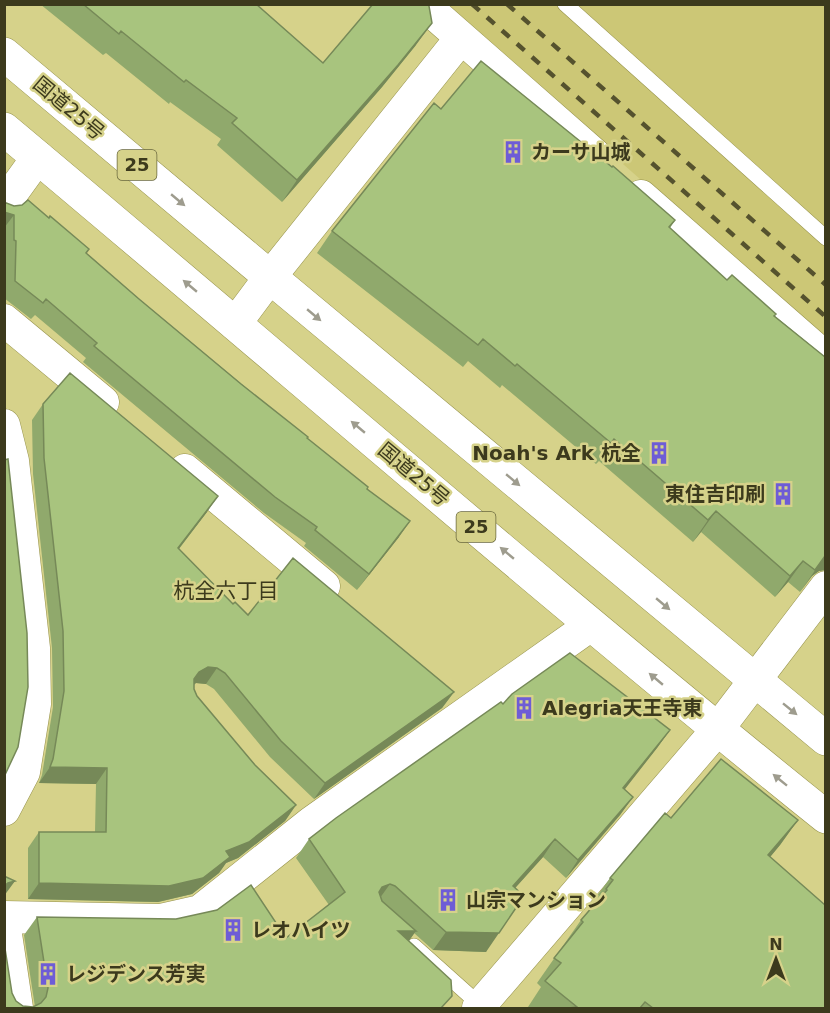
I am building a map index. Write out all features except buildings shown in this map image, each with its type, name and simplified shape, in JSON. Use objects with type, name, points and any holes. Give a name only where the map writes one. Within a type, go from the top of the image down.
[{"type":"highway","name":"国道25号","points":[[4,54],[825,739]]},
{"type":"highway","name":"国道25号","points":[[4,129],[591,625],[825,817]]},
{"type":"street","points":[[423,4],[825,358]]},
{"type":"street","points":[[235,324],[461,38]]},
{"type":"street","points":[[4,204],[38,157]]},
{"type":"street","points":[[4,320],[124,419]]},
{"type":"street","points":[[4,425],[34,648],[35,704],[24,772],[4,810]]},
{"type":"street","points":[[160,449],[344,602]]},
{"type":"street","points":[[480,1007],[717,730],[825,587]]},
{"type":"street","points":[[17,1008],[4,919],[160,920],[200,911],[463,701],[591,625]]},
{"type":"street","points":[[289,799],[312,822]]},
{"type":"lane","points":[[565,4],[825,238]]},
{"type":"lane","points":[[402,936],[480,1007]]},
{"type":"shaded area","points":[[442,5],[825,5],[825,342],[780,302]]},
{"type":"railway","points":[[472,4],[826,317]]},
{"type":"railway","points":[[507,4],[826,285]]},
{"type":"place","name":"カーサ山城","points":[[513,152]]},
{"type":"place","name":"Noah's Ark 杭全","points":[[659,453]]},
{"type":"place","name":"東住吉印刷","points":[[783,494]]},
{"type":"place","name":"Alegria天王寺東","points":[[524,708]]},
{"type":"place","name":"山宗マンション","points":[[448,900]]},
{"type":"place","name":"レオハイツ","points":[[233,930]]},
{"type":"place","name":"レジデンス芳実","points":[[48,974]]},
{"type":"district","name":"杭全六丁目","points":[[226,591]]}]
